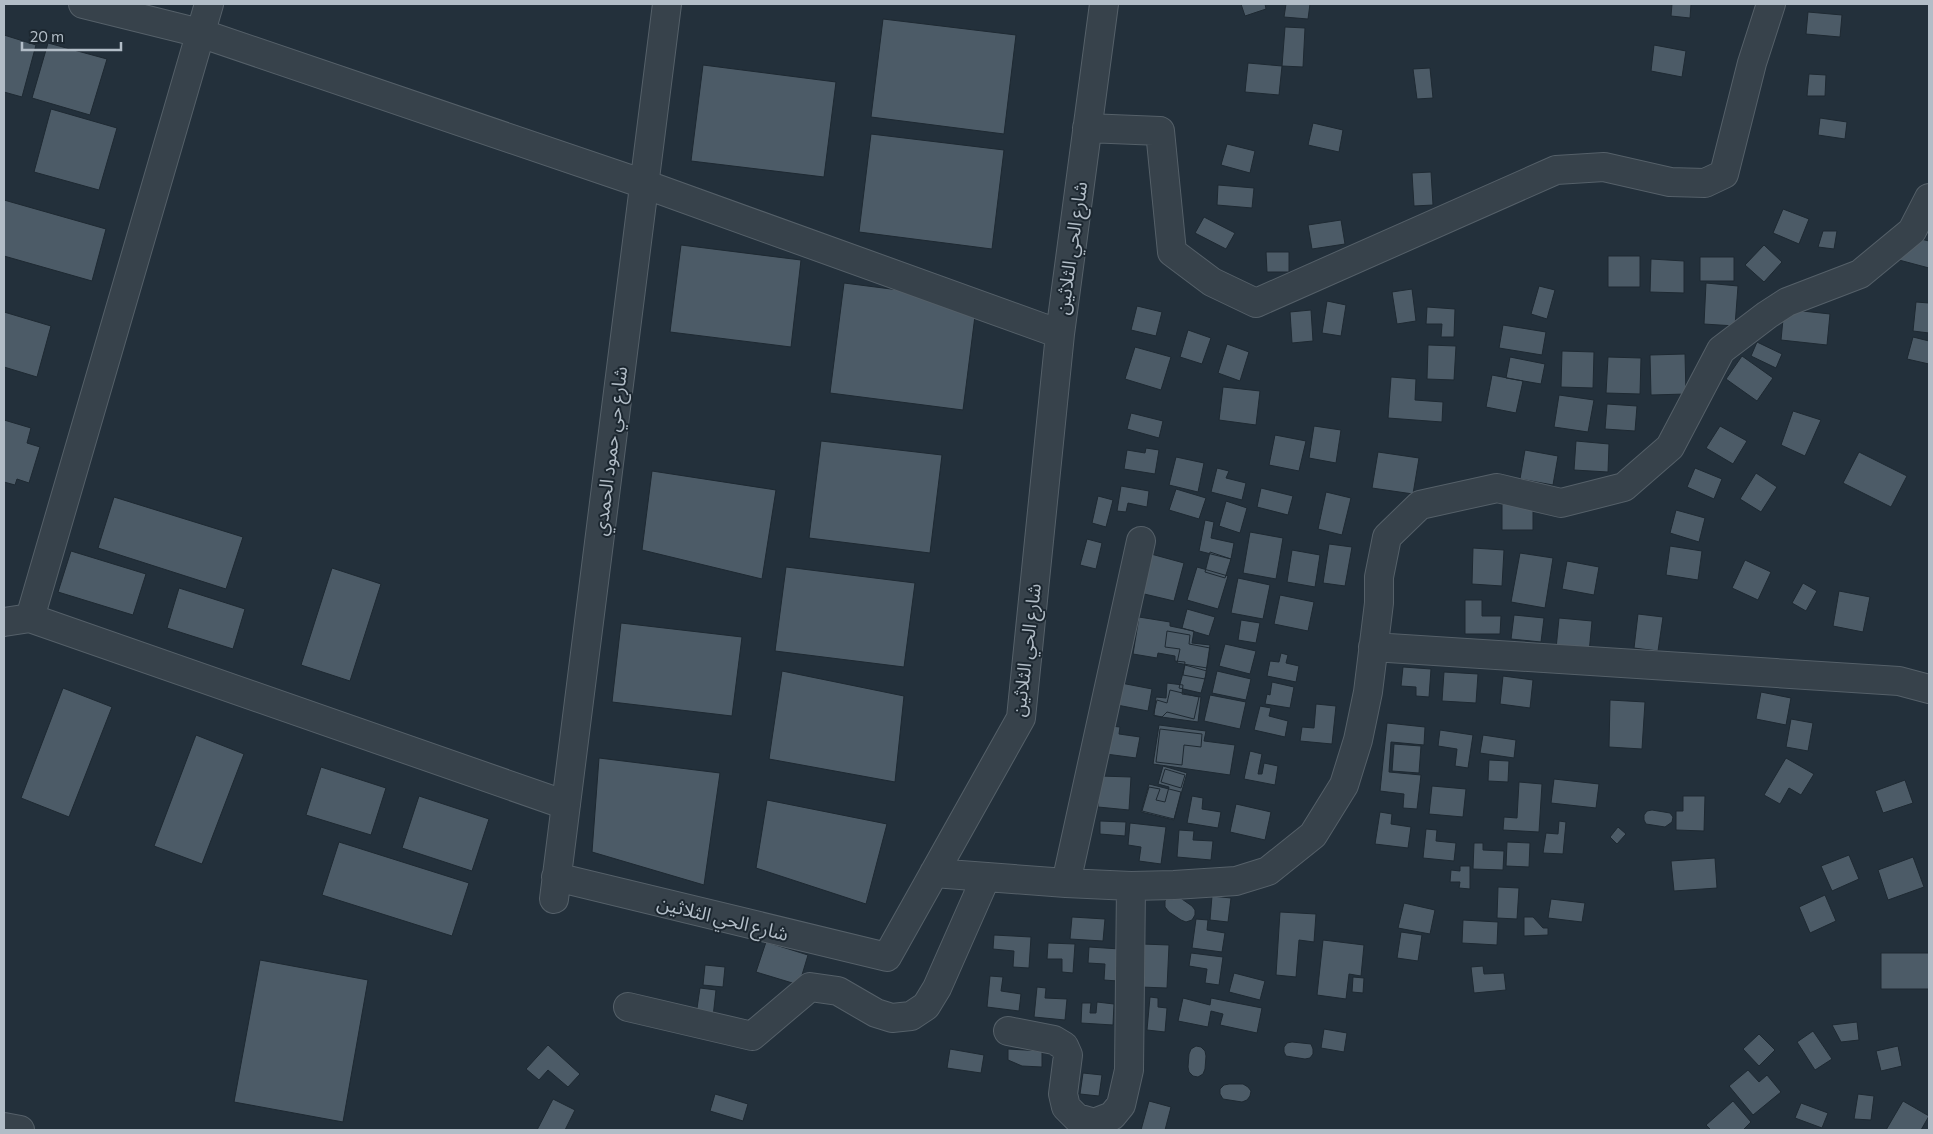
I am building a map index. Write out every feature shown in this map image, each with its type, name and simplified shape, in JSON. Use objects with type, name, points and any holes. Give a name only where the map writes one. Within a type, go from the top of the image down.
[{"type":"street","points":[[83,4],[200,33],[644,184],[1060,334]]},
{"type":"street","points":[[209,4],[17,620],[566,805]]},
{"type":"street","name":"شارع حي حمود الحمدي","points":[[555,888],[667,4]]},
{"type":"street","name":"شارع الحي الثلاثين","points":[[555,888],[887,957],[1021,718],[1060,334],[1104,4]]},
{"type":"street","points":[[1087,128],[1160,131],[1172,252],[1212,282],[1256,302],[1556,170],[1604,167],[1670,182],[1704,184],[1724,174],[1752,63],[1771,4]]},
{"type":"street","points":[[934,873],[1131,886],[1236,881],[1268,871],[1313,835],[1344,785],[1358,740],[1368,692],[1379,577],[1388,537],[1420,505],[1497,488],[1562,503],[1624,487],[1670,447],[1721,350],[1787,302],[1860,274],[1912,231],[1929,198]]},
{"type":"street","points":[[1066,883],[1140,541]]},
{"type":"street","points":[[1373,647],[1899,681],[1929,689]]},
{"type":"street","points":[[628,1007],[752,1036],[810,988],[838,991],[876,1013],[892,1018],[911,1016],[926,1006],[937,988],[986,877]]},
{"type":"street","points":[[1008,1031],[1054,1040],[1064,1046],[1068,1054],[1063,1094],[1066,1106],[1077,1118],[1094,1123],[1112,1116],[1121,1105],[1129,1070],[1131,886]]},
{"type":"street","points":[[4,1127],[20,1130]]},
{"type":"building","points":[[1241,4],[1265,4],[1266,9],[1245,16]]},
{"type":"building","points":[[1286,4],[1310,4],[1308,19],[1284,17]]},
{"type":"building","points":[[1672,4],[1691,4],[1690,18],[1671,16]]},
{"type":"building","points":[[1808,12],[1842,15],[1840,37],[1806,34]]},
{"type":"building","points":[[883,19],[1016,35],[1004,134],[871,117]]},
{"type":"building","points":[[1285,27],[1305,28],[1303,67],[1282,66]]},
{"type":"building","points":[[4,35],[36,45],[22,97],[4,92]]},
{"type":"building","points":[[48,43],[107,59],[90,115],[32,98]]},
{"type":"building","points":[[1654,45],[1686,51],[1682,77],[1651,71]]},
{"type":"building","points":[[1248,63],[1282,66],[1279,95],[1245,92]]},
{"type":"building","points":[[703,65],[836,82],[824,177],[691,161]]},
{"type":"building","points":[[1430,68],[1433,98],[1417,99],[1413,69]]},
{"type":"building","points":[[1809,74],[1826,75],[1825,96],[1807,96]]},
{"type":"building","points":[[51,109],[117,128],[99,190],[34,172]]},
{"type":"building","points":[[1820,118],[1847,122],[1845,139],[1818,135]]},
{"type":"building","points":[[1313,123],[1343,130],[1339,152],[1308,145]]},
{"type":"building","points":[[871,134],[1004,150],[992,249],[859,232]]},
{"type":"building","points":[[1227,144],[1255,151],[1250,173],[1221,165]]},
{"type":"building","points":[[1431,172],[1433,205],[1414,206],[1412,173]]},
{"type":"building","points":[[1218,185],[1254,188],[1252,208],[1217,205]]},
{"type":"building","points":[[4,200],[106,229],[92,281],[4,256]]},
{"type":"building","points":[[1783,209],[1809,219],[1799,244],[1773,233]]},
{"type":"building","points":[[1204,217],[1235,233],[1226,249],[1195,233]]},
{"type":"building","points":[[1341,220],[1345,244],[1312,249],[1308,225]]},
{"type":"building","points":[[1823,231],[1837,231],[1834,249],[1818,247]]},
{"type":"building","points":[[1912,237],[1929,241],[1929,268],[1899,260],[1902,249]]},
{"type":"building","points":[[681,245],[801,260],[791,347],[670,332]]},
{"type":"building","points":[[1764,245],[1782,262],[1764,282],[1745,265]]},
{"type":"building","points":[[1266,252],[1289,252],[1289,272],[1267,272]]},
{"type":"building","points":[[1608,256],[1640,256],[1640,287],[1608,287]]},
{"type":"building","points":[[1700,257],[1734,257],[1734,281],[1700,281]]},
{"type":"building","points":[[1651,259],[1684,261],[1684,293],[1650,292]]},
{"type":"building","points":[[844,283],[977,300],[963,410],[830,393]]},
{"type":"building","points":[[1706,283],[1738,286],[1735,326],[1704,324]]},
{"type":"building","points":[[1539,286],[1555,290],[1547,319],[1531,314]]},
{"type":"building","points":[[1412,289],[1416,321],[1397,324],[1392,292]]},
{"type":"building","points":[[1327,301],[1346,305],[1341,336],[1322,333]]},
{"type":"building","points":[[1916,302],[1929,303],[1929,333],[1913,331]]},
{"type":"building","points":[[1137,306],[1162,312],[1156,336],[1131,330]]},
{"type":"building","points":[[1427,307],[1455,309],[1454,337],[1441,337],[1442,324],[1426,324]]},
{"type":"building","points":[[1784,309],[1830,314],[1827,345],[1781,340]]},
{"type":"building","points":[[1311,310],[1313,341],[1292,343],[1290,312]]},
{"type":"building","points":[[4,312],[51,326],[37,377],[4,367]]},
{"type":"building","points":[[1503,325],[1546,332],[1542,355],[1499,348]]},
{"type":"building","points":[[1188,330],[1211,338],[1202,364],[1180,357]]},
{"type":"building","points":[[1913,337],[1929,341],[1929,364],[1907,359]]},
{"type":"building","points":[[1757,342],[1782,354],[1776,368],[1751,356]]},
{"type":"building","points":[[1227,344],[1249,352],[1240,381],[1218,373]]},
{"type":"building","points":[[1428,345],[1456,346],[1454,380],[1427,379]]},
{"type":"building","points":[[1135,347],[1171,357],[1161,390],[1125,379]]},
{"type":"building","points":[[1562,351],[1594,352],[1593,388],[1561,387]]},
{"type":"building","points":[[1685,354],[1686,394],[1651,395],[1650,355]]},
{"type":"building","points":[[1742,356],[1773,378],[1757,401],[1726,379]]},
{"type":"building","points":[[1510,357],[1545,364],[1541,384],[1506,378]]},
{"type":"building","points":[[1608,357],[1641,358],[1640,394],[1606,393]]},
{"type":"building","points":[[1492,375],[1523,381],[1516,413],[1486,407]]},
{"type":"building","points":[[1391,377],[1416,379],[1415,400],[1443,402],[1442,422],[1388,418]]},
{"type":"building","points":[[1223,387],[1260,391],[1256,425],[1219,420]]},
{"type":"building","points":[[1559,395],[1594,400],[1588,432],[1554,427]]},
{"type":"building","points":[[1607,404],[1637,406],[1635,431],[1605,429]]},
{"type":"building","points":[[1793,411],[1821,420],[1805,456],[1781,445]]},
{"type":"building","points":[[1131,413],[1163,421],[1159,438],[1127,429]]},
{"type":"building","points":[[4,420],[31,428],[27,443],[40,447],[29,483],[17,479],[15,485],[4,482]]},
{"type":"building","points":[[1314,426],[1341,430],[1336,463],[1309,458]]},
{"type":"building","points":[[1720,426],[1747,441],[1733,464],[1706,448]]},
{"type":"building","points":[[1275,435],[1306,441],[1299,471],[1269,465]]},
{"type":"building","points":[[821,441],[942,455],[930,553],[809,538]]},
{"type":"building","points":[[1576,441],[1609,444],[1608,472],[1574,470]]},
{"type":"building","points":[[1146,448],[1159,450],[1155,474],[1124,469],[1127,450],[1145,453]]},
{"type":"building","points":[[1525,450],[1558,456],[1553,485],[1520,479]]},
{"type":"building","points":[[1378,452],[1419,458],[1413,494],[1372,488]]},
{"type":"building","points":[[1859,452],[1907,476],[1891,507],[1843,483]]},
{"type":"building","points":[[1176,457],[1204,463],[1198,492],[1169,485]]},
{"type":"building","points":[[1217,468],[1229,471],[1226,478],[1246,483],[1242,500],[1211,492]]},
{"type":"building","points":[[1695,468],[1722,479],[1714,499],[1687,487]]},
{"type":"building","points":[[652,471],[776,490],[762,579],[642,550]]},
{"type":"building","points":[[1756,473],[1777,487],[1761,512],[1740,499]]},
{"type":"building","points":[[1121,486],[1149,491],[1147,507],[1128,503],[1126,512],[1117,511]]},
{"type":"building","points":[[1261,488],[1293,496],[1288,515],[1257,507]]},
{"type":"building","points":[[1176,489],[1206,498],[1199,519],[1169,510]]},
{"type":"building","points":[[1326,492],[1351,498],[1342,535],[1318,529]]},
{"type":"building","points":[[1098,496],[1113,500],[1106,527],[1092,523]]},
{"type":"building","points":[[114,497],[243,537],[226,589],[98,548]]},
{"type":"building","points":[[1226,501],[1247,508],[1240,533],[1219,526]]},
{"type":"building","points":[[1502,504],[1533,505],[1533,530],[1502,530]]},
{"type":"building","points":[[1676,510],[1705,518],[1699,542],[1670,533]]},
{"type":"building","points":[[1205,520],[1214,522],[1211,538],[1234,543],[1231,559],[1199,551]]},
{"type":"building","points":[[1250,532],[1283,538],[1276,579],[1243,573]]},
{"type":"building","points":[[1087,539],[1102,543],[1096,569],[1080,565]]},
{"type":"building","points":[[1329,544],[1352,547],[1345,586],[1323,583]]},
{"type":"building","points":[[1670,546],[1702,551],[1698,580],[1666,575]]},
{"type":"building","points":[[1473,548],[1504,550],[1502,586],[1472,584]]},
{"type":"building","points":[[1292,550],[1320,555],[1315,587],[1287,582]]},
{"type":"building","points":[[71,551],[146,574],[133,615],[58,592]]},
{"type":"building","points":[[1210,552],[1231,559],[1225,578],[1205,572]]},
{"type":"building","points":[[1520,553],[1553,558],[1545,608],[1511,602]]},
{"type":"building","points":[[1151,554],[1184,563],[1174,601],[1140,593]]},
{"type":"building","points":[[1745,560],[1771,572],[1758,600],[1732,588]]},
{"type":"building","points":[[1567,561],[1599,567],[1594,595],[1562,589]]},
{"type":"building","points":[[786,567],[915,583],[904,667],[775,651]]},
{"type":"building","points":[[1197,567],[1228,576],[1218,609],[1187,600]]},
{"type":"building","points":[[332,568],[381,584],[350,681],[301,665]]},
{"type":"building","points":[[1238,578],[1270,585],[1263,619],[1231,613]]},
{"type":"building","points":[[1803,583],[1817,591],[1806,611],[1792,603]]},
{"type":"building","points":[[179,588],[245,609],[233,649],[167,628]]},
{"type":"building","points":[[1839,591],[1870,597],[1863,632],[1833,626]]},
{"type":"building","points":[[1280,595],[1314,602],[1308,631],[1274,624]]},
{"type":"building","points":[[1465,600],[1482,600],[1482,616],[1501,616],[1500,634],[1465,634]]},
{"type":"building","points":[[1187,609],[1215,617],[1209,636],[1182,628]]},
{"type":"building","points":[[1638,614],[1663,617],[1658,651],[1634,648]]},
{"type":"building","points":[[1514,615],[1544,618],[1541,642],[1511,639]]},
{"type":"building","points":[[1139,617],[1170,622],[1170,626],[1194,631],[1192,643],[1210,645],[1205,679],[1183,675],[1185,662],[1175,661],[1175,656],[1158,653],[1157,658],[1133,654]]},
{"type":"building","points":[[1559,618],[1592,621],[1589,653],[1556,649]]},
{"type":"building","points":[[1241,620],[1260,623],[1256,643],[1238,640]]},
{"type":"building","points":[[621,623],[742,637],[732,716],[612,702]]},
{"type":"building","points":[[1167,631],[1190,635],[1189,644],[1210,648],[1207,668],[1177,663],[1180,649],[1165,647]]},
{"type":"building","points":[[1225,644],[1256,651],[1250,674],[1219,666]]},
{"type":"building","points":[[1281,653],[1288,655],[1286,663],[1299,666],[1296,682],[1267,676],[1270,661],[1279,662]]},
{"type":"building","points":[[1185,665],[1207,671],[1201,693],[1179,688]]},
{"type":"building","points":[[1403,667],[1431,669],[1429,697],[1416,696],[1416,687],[1401,686]]},
{"type":"building","points":[[782,671],[904,696],[895,782],[769,759]]},
{"type":"building","points":[[1217,671],[1251,679],[1246,700],[1212,693]]},
{"type":"building","points":[[1444,672],[1478,674],[1476,703],[1442,701]]},
{"type":"building","points":[[1503,676],[1533,680],[1530,708],[1500,704]]},
{"type":"building","points":[[1272,682],[1294,687],[1290,708],[1265,704],[1267,694],[1270,695]]},
{"type":"building","points":[[1121,683],[1152,689],[1148,711],[1117,705]]},
{"type":"building","points":[[1167,683],[1183,685],[1182,694],[1201,697],[1198,722],[1154,716],[1156,697],[1166,698]]},
{"type":"building","points":[[63,688],[112,707],[69,817],[21,798]]},
{"type":"building","points":[[1170,690],[1199,697],[1194,719],[1167,712],[1162,717],[1153,715],[1157,700],[1167,703]]},
{"type":"building","points":[[1761,692],[1791,698],[1786,725],[1756,719]]},
{"type":"building","points":[[1210,695],[1246,702],[1240,729],[1204,721]]},
{"type":"building","points":[[1610,700],[1645,702],[1642,749],[1609,747]]},
{"type":"building","points":[[1316,704],[1336,706],[1332,744],[1300,741],[1302,727],[1314,728]]},
{"type":"building","points":[[1260,706],[1271,708],[1269,716],[1288,721],[1285,737],[1254,730]]},
{"type":"building","points":[[1791,719],[1813,723],[1808,751],[1786,747]]},
{"type":"building","points":[[1387,723],[1425,727],[1424,745],[1391,742],[1389,772],[1421,775],[1417,809],[1403,808],[1404,794],[1380,791]]},
{"type":"building","points":[[1159,725],[1206,731],[1204,741],[1235,745],[1230,775],[1153,764]]},
{"type":"building","points":[[1111,726],[1120,727],[1119,734],[1140,737],[1136,758],[1106,754]]},
{"type":"building","points":[[1160,729],[1202,734],[1201,747],[1184,745],[1182,765],[1156,762]]},
{"type":"building","points":[[1440,730],[1473,735],[1468,768],[1455,766],[1457,749],[1438,746]]},
{"type":"building","points":[[196,735],[244,754],[202,864],[154,846]]},
{"type":"building","points":[[1483,735],[1516,740],[1514,758],[1480,753]]},
{"type":"building","points":[[1394,744],[1421,746],[1419,773],[1392,771]]},
{"type":"building","points":[[1250,751],[1262,754],[1258,774],[1262,774],[1264,763],[1278,766],[1275,785],[1244,779]]},
{"type":"building","points":[[599,758],[720,773],[704,885],[592,852]]},
{"type":"building","points":[[1786,758],[1814,774],[1801,795],[1789,788],[1780,804],[1764,795]]},
{"type":"building","points":[[1489,760],[1509,761],[1508,782],[1488,781]]},
{"type":"building","points":[[1163,766],[1187,773],[1174,819],[1142,811],[1149,787],[1160,789],[1156,800],[1165,802],[1169,787],[1158,784]]},
{"type":"building","points":[[321,767],[386,788],[371,835],[306,815]]},
{"type":"building","points":[[1165,769],[1185,775],[1181,788],[1161,782]]},
{"type":"building","points":[[1100,776],[1131,777],[1129,810],[1098,807]]},
{"type":"building","points":[[1554,779],[1599,784],[1596,808],[1551,803]]},
{"type":"building","points":[[1905,780],[1913,803],[1883,813],[1875,791]]},
{"type":"building","points":[[1519,782],[1542,784],[1539,832],[1503,830],[1504,817],[1517,818]]},
{"type":"building","points":[[1149,784],[1181,792],[1174,820],[1141,812]]},
{"type":"building","points":[[1432,786],[1466,789],[1463,817],[1429,814]]},
{"type":"building","points":[[419,796],[489,819],[472,871],[402,848]]},
{"type":"building","points":[[1192,796],[1203,798],[1202,809],[1221,812],[1218,828],[1187,823]]},
{"type":"building","points":[[1683,796],[1705,796],[1704,831],[1676,830],[1676,811],[1683,811]]},
{"type":"building","points":[[767,800],[887,824],[866,904],[756,868]]},
{"type":"building","points":[[1236,804],[1271,812],[1265,840],[1230,832]]},
{"type":"building","points":[[1647,811],[1670,813],[1673,817],[1672,822],[1665,827],[1646,824],[1644,815]]},
{"type":"building","points":[[1380,812],[1392,814],[1391,824],[1411,827],[1408,848],[1375,844]]},
{"type":"building","points":[[1100,821],[1126,822],[1125,836],[1100,834]]},
{"type":"building","points":[[1559,821],[1566,822],[1563,854],[1543,853],[1546,833],[1558,834]]},
{"type":"building","points":[[1130,823],[1166,827],[1161,864],[1139,861],[1141,847],[1128,845]]},
{"type":"building","points":[[1618,827],[1626,834],[1617,844],[1610,837]]},
{"type":"building","points":[[1426,829],[1437,830],[1436,841],[1456,843],[1454,861],[1423,858]]},
{"type":"building","points":[[1179,830],[1194,831],[1193,840],[1213,841],[1211,860],[1177,857]]},
{"type":"building","points":[[339,842],[469,883],[452,936],[322,895]]},
{"type":"building","points":[[1507,842],[1530,843],[1529,867],[1506,866]]},
{"type":"building","points":[[1474,843],[1483,843],[1483,850],[1504,851],[1503,870],[1473,869]]},
{"type":"building","points":[[1849,855],[1859,879],[1832,891],[1821,866]]},
{"type":"building","points":[[1913,857],[1924,887],[1888,900],[1878,870]]},
{"type":"building","points":[[1715,858],[1717,888],[1674,891],[1671,861]]},
{"type":"building","points":[[1460,866],[1470,866],[1470,889],[1459,888],[1460,882],[1450,882],[1451,870],[1460,871]]},
{"type":"building","points":[[1498,887],[1519,888],[1517,919],[1497,918]]},
{"type":"building","points":[[1825,895],[1836,921],[1810,933],[1799,907]]},
{"type":"building","points":[[1212,896],[1231,898],[1228,922],[1210,920]]},
{"type":"building","points":[[1168,897],[1179,897],[1192,906],[1195,910],[1195,915],[1192,920],[1186,922],[1169,912],[1165,907],[1165,901]]},
{"type":"building","points":[[1551,899],[1585,903],[1582,922],[1548,918]]},
{"type":"building","points":[[1404,903],[1435,910],[1430,934],[1398,928]]},
{"type":"building","points":[[1280,912],[1316,914],[1314,942],[1299,940],[1296,977],[1276,975]]},
{"type":"building","points":[[1072,917],[1105,919],[1103,941],[1070,939]]},
{"type":"building","points":[[1524,917],[1533,917],[1543,928],[1548,928],[1548,935],[1524,936]]},
{"type":"building","points":[[1196,919],[1208,920],[1207,930],[1225,933],[1222,952],[1192,948]]},
{"type":"building","points":[[1463,920],[1498,922],[1497,945],[1462,943]]},
{"type":"building","points":[[1401,932],[1422,935],[1418,961],[1397,958]]},
{"type":"building","points":[[994,935],[1031,937],[1029,968],[1013,967],[1014,951],[993,949]]},
{"type":"building","points":[[1323,940],[1364,945],[1361,976],[1349,974],[1346,999],[1317,995]]},
{"type":"building","points":[[766,942],[808,955],[799,985],[756,972]]},
{"type":"building","points":[[1048,943],[1075,944],[1073,973],[1062,972],[1062,959],[1047,959]]},
{"type":"building","points":[[1142,944],[1169,945],[1167,988],[1140,987]]},
{"type":"building","points":[[1089,947],[1120,949],[1118,981],[1104,980],[1105,964],[1088,963]]},
{"type":"building","points":[[1191,953],[1223,957],[1219,985],[1205,983],[1207,969],[1189,966]]},
{"type":"building","points":[[1881,953],[1929,953],[1929,989],[1881,989]]},
{"type":"building","points":[[260,960],[368,980],[343,1122],[234,1102]]},
{"type":"building","points":[[705,965],[725,967],[723,987],[703,985]]},
{"type":"building","points":[[1483,966],[1484,974],[1504,973],[1506,990],[1474,993],[1471,967]]},
{"type":"building","points":[[1234,973],[1265,981],[1260,1000],[1229,992]]},
{"type":"building","points":[[990,976],[1003,977],[1001,991],[1021,994],[1019,1011],[987,1007]]},
{"type":"building","points":[[1353,977],[1364,978],[1363,993],[1352,992]]},
{"type":"building","points":[[1037,987],[1046,988],[1045,998],[1067,999],[1065,1020],[1034,1017]]},
{"type":"building","points":[[700,988],[716,990],[713,1017],[696,1015]]},
{"type":"building","points":[[1150,997],[1158,998],[1158,1007],[1167,1008],[1165,1032],[1147,1030]]},
{"type":"building","points":[[1183,998],[1210,1005],[1211,998],[1262,1008],[1257,1033],[1220,1025],[1223,1014],[1211,1011],[1208,1027],[1178,1021]]},
{"type":"building","points":[[1097,1002],[1114,1004],[1113,1025],[1081,1023],[1082,1003],[1091,1003],[1090,1013],[1096,1013]]},
{"type":"building","points":[[1857,1022],[1859,1040],[1841,1042],[1832,1025]]},
{"type":"building","points":[[1324,1029],[1347,1033],[1344,1052],[1321,1048]]},
{"type":"building","points":[[1813,1031],[1832,1059],[1815,1070],[1797,1042]]},
{"type":"building","points":[[1759,1034],[1775,1050],[1759,1066],[1743,1049]]},
{"type":"building","points":[[1287,1043],[1311,1044],[1313,1054],[1310,1058],[1305,1059],[1286,1056],[1284,1047]]},
{"type":"building","points":[[548,1045],[580,1074],[568,1087],[548,1070],[539,1080],[526,1069]]},
{"type":"building","points":[[1196,1046],[1201,1047],[1205,1051],[1206,1056],[1205,1069],[1203,1074],[1198,1077],[1193,1076],[1189,1072],[1188,1067],[1189,1054],[1191,1049]]},
{"type":"building","points":[[1898,1046],[1902,1066],[1881,1071],[1876,1051]]},
{"type":"building","points":[[950,1049],[984,1055],[981,1073],[947,1068]]},
{"type":"building","points":[[1008,1049],[1042,1051],[1042,1067],[1022,1066],[1008,1060]]},
{"type":"building","points":[[1748,1070],[1759,1082],[1767,1075],[1781,1092],[1753,1115],[1729,1086]]},
{"type":"building","points":[[1083,1073],[1102,1075],[1099,1096],[1080,1094]]},
{"type":"building","points":[[1243,1084],[1251,1091],[1250,1096],[1242,1102],[1223,1099],[1220,1089],[1224,1085]]},
{"type":"building","points":[[715,1094],[748,1104],[743,1121],[710,1111]]},
{"type":"building","points":[[1858,1094],[1874,1096],[1871,1120],[1854,1119]]},
{"type":"building","points":[[553,1099],[575,1110],[565,1130],[537,1130]]},
{"type":"building","points":[[1149,1101],[1171,1107],[1165,1130],[1141,1130]]},
{"type":"building","points":[[1733,1101],[1751,1122],[1743,1130],[1711,1130],[1706,1125]]},
{"type":"building","points":[[1903,1101],[1929,1116],[1921,1130],[1886,1130]]},
{"type":"building","points":[[1801,1103],[1828,1113],[1822,1128],[1795,1118]]}]
